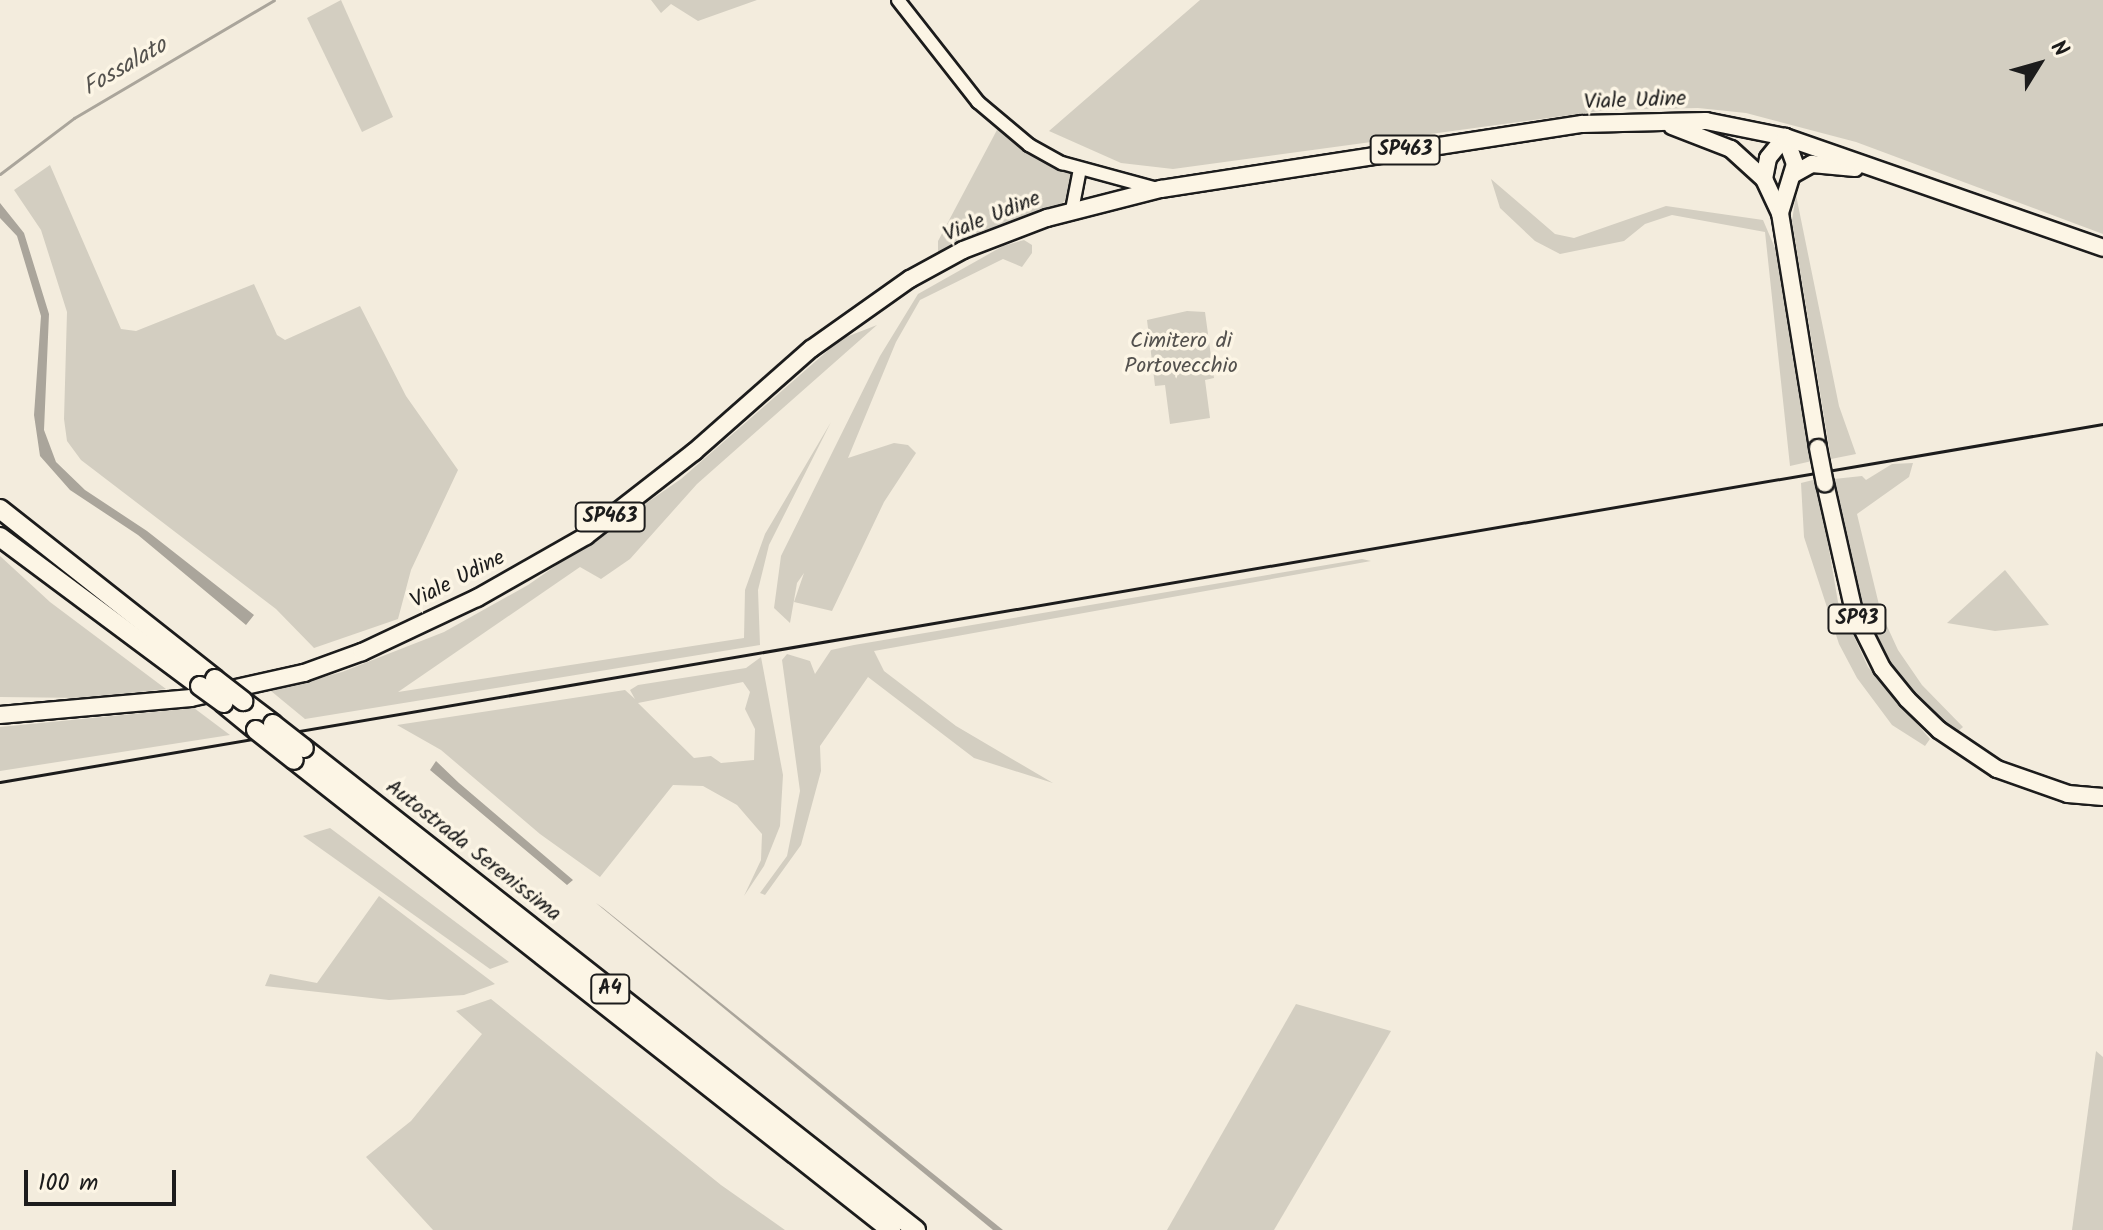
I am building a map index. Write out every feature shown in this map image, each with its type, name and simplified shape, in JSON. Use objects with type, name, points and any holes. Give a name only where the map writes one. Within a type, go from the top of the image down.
[{"type":"highway","name":"Autostrada Serenissima","points":[[0,509],[207,682],[223,703],[265,727],[891,1230]]},
{"type":"highway","name":"Autostrada Serenissima","points":[[0,537],[207,682],[243,701],[265,727]]},
{"type":"highway","name":"Autostrada Serenissima","points":[[299,754],[916,1230]]},
{"type":"main road","name":"SP93","points":[[1651,120],[1731,149],[1764,179],[1780,213],[1818,448],[1842,569],[1864,636],[1882,668],[1939,730],[1965,750],[2039,785],[2103,797]]},
{"type":"main road","name":"Viale Udine","points":[[0,715],[131,707],[304,673],[477,598],[586,536],[882,297],[963,250],[1072,210],[1161,189],[1582,124],[1706,121],[1785,137],[1909,177],[2103,248]]},
{"type":"main road","name":"SP93","points":[[1780,213],[1795,164],[1785,137]]},
{"type":"main road","points":[[1764,179],[1768,158],[1785,137]]},
{"type":"main road","points":[[1792,175],[1812,164],[1909,177]]},
{"type":"street","points":[[898,0],[993,119],[1029,145],[1080,169],[1161,189]]},
{"type":"street","points":[[1072,210],[1080,169]]},
{"type":"green space","points":[[341,0],[393,117],[362,132],[307,18]]},
{"type":"green space","points":[[651,0],[757,0],[698,21],[671,4],[661,13]]},
{"type":"green space","points":[[1200,0],[2103,0],[2103,234],[1856,142],[1746,113],[1698,108],[1607,110],[1173,169],[1121,163],[1049,131]]},
{"type":"green space","points":[[998,128],[1070,172],[1073,193],[1058,207],[938,252],[938,241]]},
{"type":"green space","points":[[50,165],[121,329],[136,331],[254,284],[277,335],[285,340],[360,306],[406,396],[458,470],[411,570],[398,619],[314,648],[276,609],[81,460],[67,441],[64,419],[67,312],[41,230],[14,190]]},
{"type":"green space","points":[[1491,179],[1555,234],[1574,238],[1666,206],[1763,220],[1778,255],[1812,461],[1790,466],[1765,232],[1672,215],[1645,224],[1624,241],[1560,254],[1535,241],[1500,208]]},
{"type":"green space","points":[[1796,195],[1839,406],[1856,454],[1831,459],[1792,221]]},
{"type":"green space","points":[[1024,240],[1032,245],[1032,253],[1022,267],[1003,259],[920,300],[896,342],[848,458],[894,443],[908,445],[916,453],[884,502],[832,611],[794,602],[804,573],[797,583],[790,623],[774,608],[781,556],[880,356],[918,294],[1003,246]]},
{"type":"green space","name":"Cimitero di Portovecchio","points":[[1187,311],[1205,312],[1214,378],[1205,380],[1210,418],[1170,424],[1165,385],[1155,386],[1147,320]]},
{"type":"green space","points":[[877,325],[697,484],[630,559],[601,579],[580,567],[398,692],[744,638],[745,590],[765,534],[831,422],[769,545],[758,590],[760,645],[305,719],[271,691],[342,672],[444,632],[528,585],[681,479],[841,339]]},
{"type":"green space","points":[[1913,463],[1909,477],[1857,514],[1881,613],[1898,650],[1922,685],[1963,727],[1956,733],[1908,689],[1880,651],[1861,612],[1845,556],[1834,479],[1862,476],[1866,480],[1892,464]]},
{"type":"green space","points":[[1817,479],[1838,602],[1868,667],[1930,739],[1925,746],[1892,725],[1857,678],[1839,644],[1804,537],[1801,483]]},
{"type":"green space","points":[[0,556],[50,602],[166,689],[86,698],[0,697]]},
{"type":"green space","points":[[1362,559],[1371,561],[874,651],[884,671],[956,726],[1053,783],[974,758],[868,677],[820,746],[821,771],[801,845],[765,895],[760,893],[787,856],[800,791],[782,660],[787,654],[810,661],[815,674],[831,650],[854,645]]},
{"type":"green space","points":[[2005,570],[2049,625],[1995,631],[1947,623]]},
{"type":"green space","points":[[761,657],[783,775],[780,826],[764,866],[744,896],[761,860],[762,834],[737,805],[703,786],[673,785],[600,877],[540,834],[441,750],[397,725],[625,690],[635,699],[630,690],[638,685],[746,668]],"holes":[[[743,682],[750,692],[745,709],[755,729],[754,760],[721,763],[711,756],[694,758],[638,703]]]},
{"type":"green space","points":[[194,708],[230,735],[0,771],[0,727]]},
{"type":"green space","points":[[330,828],[509,962],[490,969],[303,836]]},
{"type":"green space","points":[[379,896],[495,984],[464,995],[389,1000],[265,986],[270,974],[317,983]]},
{"type":"green space","points":[[491,999],[721,1185],[785,1230],[433,1230],[366,1157],[411,1121],[482,1034],[456,1011]]},
{"type":"green space","points":[[1296,1004],[1391,1031],[1274,1230],[1167,1230]]},
{"type":"green space","points":[[2096,1051],[2103,1057],[2103,1230],[2072,1230]]},
{"type":"shaded area","points":[[0,203],[24,233],[49,314],[44,430],[56,462],[85,490],[147,531],[254,615],[246,625],[138,535],[70,490],[40,456],[34,415],[41,316],[17,236],[0,218]]},
{"type":"shaded area","points":[[436,761],[573,880],[567,885],[430,770]]},
{"type":"shaded area","points":[[596,903],[603,908],[1003,1230],[993,1230]]},
{"type":"waterway","name":"Fossalato","points":[[0,174],[74,118],[274,0]]},
{"type":"railway","points":[[0,782],[2103,424]]}]
